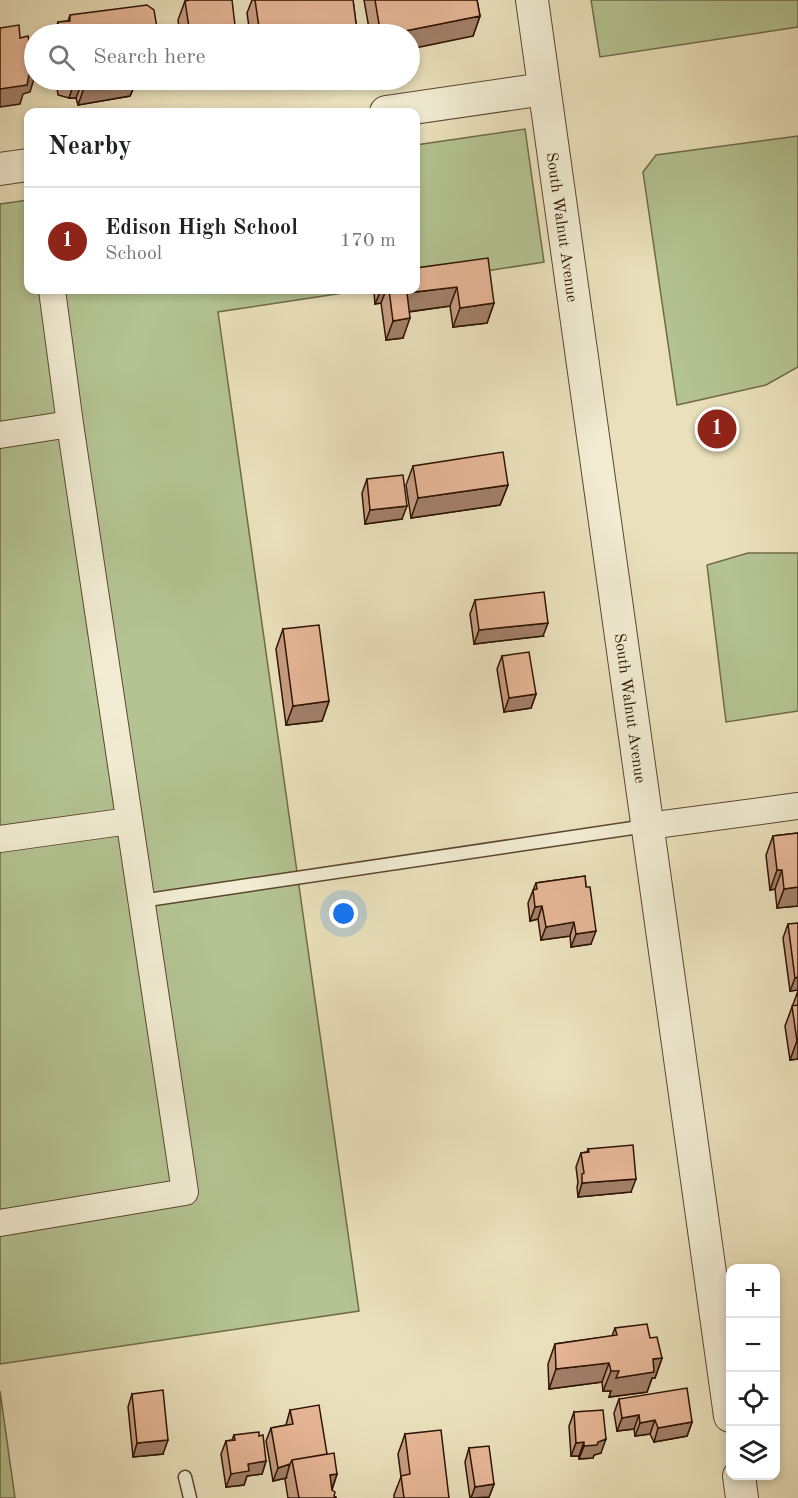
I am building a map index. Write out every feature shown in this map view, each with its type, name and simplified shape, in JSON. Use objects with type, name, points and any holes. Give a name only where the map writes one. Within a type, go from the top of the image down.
[{"type":"street","name":"South Walnut Avenue","points":[[532,0],[726,1387]]},
{"type":"street","points":[[413,108],[544,89]]},
{"type":"street","points":[[0,169],[24,166]]},
{"type":"street","points":[[0,1223],[185,1192],[53,294]]},
{"type":"street","points":[[0,435],[70,424]]},
{"type":"street","points":[[648,826],[798,806]]},
{"type":"street","points":[[0,840],[129,821]]},
{"type":"street","points":[[740,1480],[742,1498]]},
{"type":"lane","points":[[141,901],[648,826]]},
{"type":"lane","points":[[185,1477],[190,1498]]},
{"type":"green space","points":[[591,0],[798,0],[798,27],[600,57]]},
{"type":"green space","points":[[525,129],[544,262],[420,281],[420,144]]},
{"type":"green space","points":[[798,136],[798,367],[766,385],[677,405],[643,172],[656,155]]},
{"type":"green space","points":[[24,201],[24,294],[337,294],[218,312],[359,1311],[0,1364],[0,204]]},
{"type":"green space","points":[[748,553],[798,553],[798,711],[726,722],[707,565]]},
{"type":"green space","points":[[0,1391],[15,1498],[0,1498]]},
{"type":"building","points":[[232,0],[235,24],[188,24],[185,1]]},
{"type":"building","points":[[255,0],[353,0],[356,24],[259,24]]},
{"type":"building","points":[[375,0],[477,0],[480,16],[420,28],[420,24],[379,24]]},
{"type":"building","points":[[147,5],[154,10],[156,24],[58,24],[58,22],[70,21],[70,15]]},
{"type":"building","points":[[19,25],[20,38],[24,37],[24,85],[0,89],[0,28]]},
{"type":"building","points":[[488,258],[494,303],[460,308],[457,287],[420,291],[420,267]]},
{"type":"building","points":[[390,294],[407,294],[410,318],[393,321]]},
{"type":"building","points":[[503,452],[508,485],[418,498],[413,466]]},
{"type":"building","points":[[403,475],[407,506],[370,510],[367,479]]},
{"type":"building","points":[[544,592],[548,623],[479,630],[475,600]]},
{"type":"building","points":[[319,625],[329,701],[293,706],[283,629]]},
{"type":"building","points":[[529,652],[536,694],[509,698],[502,656]]},
{"type":"building","points":[[798,833],[798,887],[784,889],[782,870],[777,870],[773,836]]},
{"type":"building","points":[[585,876],[586,887],[590,887],[596,931],[576,934],[574,922],[546,927],[542,906],[535,907],[533,890],[537,889],[536,883]]},
{"type":"building","points":[[798,923],[798,977],[795,978],[788,924]]},
{"type":"building","points":[[798,1005],[798,1041],[797,1041],[792,1006]]},
{"type":"building","points":[[633,1145],[636,1179],[582,1183],[584,1173],[581,1153],[589,1152],[588,1149]]},
{"type":"building","points":[[647,1324],[650,1338],[657,1337],[662,1358],[653,1359],[654,1372],[616,1378],[619,1371],[611,1371],[609,1363],[556,1369],[555,1344],[617,1335],[615,1328]]},
{"type":"building","points":[[687,1388],[692,1422],[658,1428],[655,1420],[640,1423],[639,1415],[622,1418],[619,1399]]},
{"type":"building","points":[[163,1390],[168,1440],[137,1443],[132,1394]]},
{"type":"building","points":[[319,1405],[327,1454],[292,1460],[290,1464],[278,1468],[271,1428],[293,1424],[290,1410]]},
{"type":"building","points":[[603,1410],[606,1439],[598,1442],[597,1445],[584,1446],[584,1442],[576,1443],[574,1412]]},
{"type":"building","points":[[441,1430],[449,1498],[404,1498],[401,1476],[410,1474],[405,1434]]},
{"type":"building","points":[[259,1432],[259,1436],[263,1435],[266,1461],[248,1464],[249,1471],[231,1474],[226,1441],[235,1440],[234,1435]]},
{"type":"building","points":[[489,1446],[494,1484],[475,1487],[469,1448]]},
{"type":"building","points":[[334,1453],[337,1474],[330,1475],[332,1490],[336,1498],[299,1498],[292,1460]]},
{"type":"place","name":"Edison High School","points":[[717,429]]}]
